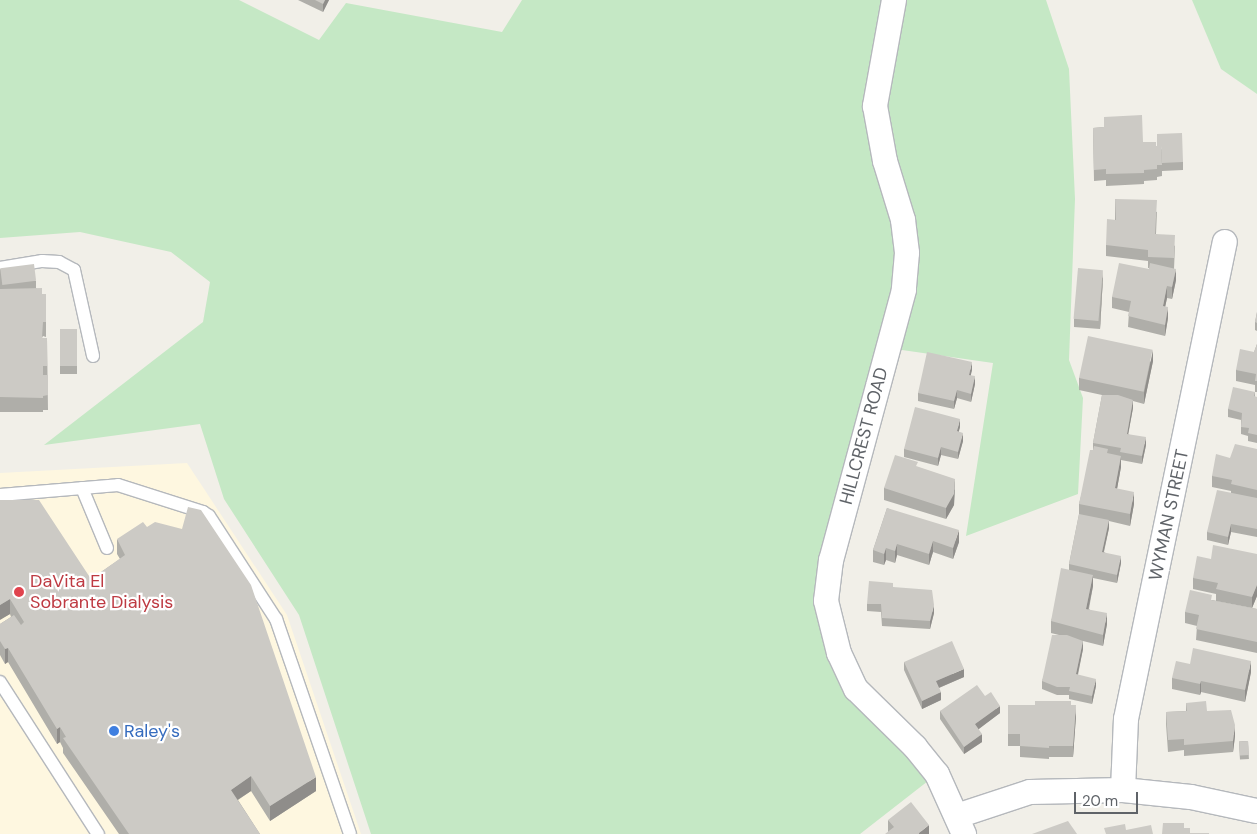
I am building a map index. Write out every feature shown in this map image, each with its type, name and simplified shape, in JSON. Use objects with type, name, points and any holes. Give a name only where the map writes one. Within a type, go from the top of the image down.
[{"type":"street","name":"HILLCREST ROAD","points":[[894,0],[876,106],[885,161],[903,220],[907,253],[904,290],[831,560],[826,601],[839,653],[856,690],[915,747],[937,774],[961,825]]},
{"type":"street","name":"WYMAN STREET","points":[[1123,790],[1126,719],[1225,242]]},
{"type":"street","points":[[961,825],[1030,792],[1123,790],[1190,797],[1257,811]]},
{"type":"lane","points":[[0,268],[42,261],[59,262],[74,270],[93,356]]},
{"type":"lane","points":[[0,495],[118,485],[203,512],[209,516],[276,619],[350,834]]},
{"type":"lane","points":[[82,488],[107,548]]},
{"type":"lane","points":[[0,682],[98,834]]},
{"type":"shaded area","points":[[187,463],[287,615],[361,834],[0,834],[0,473]]},
{"type":"green space","points":[[0,0],[239,0],[319,40],[346,3],[502,32],[522,0],[1046,0],[1069,69],[1075,199],[1069,360],[1083,398],[1078,494],[966,536],[993,363],[888,348],[831,560],[839,653],[937,774],[860,834],[371,834],[299,615],[224,499],[200,424],[44,445],[203,322],[210,282],[171,252],[80,232],[0,238]]},
{"type":"green space","points":[[1192,0],[1257,0],[1257,94],[1221,69]]},
{"type":"building","points":[[315,0],[325,0],[323,4]]},
{"type":"building","points":[[1142,115],[1143,142],[1156,142],[1156,146],[1161,146],[1162,165],[1157,165],[1157,169],[1144,170],[1144,173],[1106,174],[1106,169],[1094,170],[1093,128],[1104,127],[1104,117]]},
{"type":"building","points":[[1182,133],[1183,162],[1162,163],[1161,146],[1157,146],[1157,134]]},
{"type":"building","points":[[1115,199],[1157,200],[1155,234],[1175,235],[1174,258],[1148,257],[1148,250],[1106,245],[1107,219],[1116,220]]},
{"type":"building","points":[[1119,263],[1149,269],[1150,263],[1176,269],[1172,287],[1167,286],[1163,306],[1168,307],[1165,325],[1128,316],[1131,301],[1112,297]]},
{"type":"building","points":[[34,264],[36,281],[2,285],[0,268]]},
{"type":"building","points":[[1078,268],[1103,270],[1098,321],[1074,319]]},
{"type":"building","points":[[42,288],[42,294],[46,294],[46,322],[43,322],[42,338],[47,338],[47,366],[43,366],[43,375],[48,375],[48,395],[43,396],[43,398],[0,397],[0,289]]},
{"type":"building","points":[[60,329],[77,329],[77,366],[60,366]]},
{"type":"building","points":[[1088,336],[1153,350],[1144,392],[1079,378]]},
{"type":"building","points":[[1257,344],[1257,381],[1255,381],[1256,374],[1236,370],[1240,349],[1254,352]]},
{"type":"building","points":[[927,352],[972,362],[969,375],[975,376],[971,394],[957,390],[954,401],[918,393]]},
{"type":"building","points":[[1233,387],[1255,392],[1254,396],[1257,397],[1257,435],[1248,433],[1249,428],[1241,427],[1242,413],[1228,409]]},
{"type":"building","points":[[1102,395],[1118,395],[1133,400],[1127,434],[1146,437],[1142,456],[1120,452],[1121,448],[1093,443]]},
{"type":"building","points":[[915,407],[960,419],[957,431],[963,433],[958,452],[941,447],[938,458],[904,449]]},
{"type":"building","points":[[1235,444],[1257,449],[1257,490],[1231,484],[1232,480],[1212,476],[1216,454],[1230,458]]},
{"type":"building","points":[[1094,446],[1108,449],[1107,453],[1121,456],[1115,488],[1134,492],[1130,514],[1079,504],[1090,450],[1093,450]]},
{"type":"building","points":[[895,455],[918,462],[916,466],[955,479],[954,494],[946,508],[884,488]]},
{"type":"building","points":[[1217,490],[1257,498],[1257,529],[1231,524],[1228,537],[1207,532]]},
{"type":"building","points":[[0,500],[39,500],[91,579],[125,555],[117,539],[143,522],[147,527],[155,522],[182,529],[188,507],[201,510],[251,585],[316,777],[270,806],[251,776],[231,790],[260,834],[129,834],[63,738],[66,737],[60,727],[57,729],[8,648],[5,649],[0,641],[0,624],[14,615],[21,625],[24,622],[10,599],[0,605]]},
{"type":"building","points":[[887,508],[959,530],[953,548],[933,541],[929,554],[897,544],[895,551],[886,548],[884,554],[873,550]]},
{"type":"building","points":[[1079,514],[1109,520],[1102,552],[1121,556],[1117,575],[1069,564]]},
{"type":"building","points":[[1213,545],[1257,554],[1257,585],[1252,597],[1216,589],[1218,583],[1193,578],[1197,556],[1211,559]]},
{"type":"building","points":[[1061,568],[1093,575],[1086,609],[1107,613],[1103,635],[1051,621]]},
{"type":"building","points":[[869,581],[893,583],[893,587],[932,590],[934,605],[930,621],[882,618],[881,604],[867,604]]},
{"type":"building","points":[[1190,590],[1212,595],[1211,600],[1257,609],[1257,642],[1196,629],[1199,615],[1185,612]]},
{"type":"building","points":[[1052,635],[1067,635],[1083,641],[1076,674],[1096,679],[1092,696],[1069,691],[1070,687],[1057,687],[1042,681]]},
{"type":"building","points":[[952,641],[964,669],[936,681],[941,692],[922,701],[904,662]]},
{"type":"building","points":[[1193,648],[1251,661],[1245,690],[1201,681],[1200,684],[1172,678],[1176,661],[1190,664]]},
{"type":"building","points":[[977,685],[985,696],[991,692],[1000,706],[975,724],[982,734],[964,747],[940,711]]},
{"type":"building","points":[[1035,701],[1071,701],[1071,705],[1076,705],[1073,746],[1049,746],[1049,748],[1020,746],[1020,734],[1008,734],[1008,705],[1035,705]]},
{"type":"building","points":[[1206,701],[1207,711],[1231,710],[1235,725],[1233,741],[1184,745],[1184,739],[1168,740],[1166,712],[1187,711],[1186,703]]},
{"type":"building","points":[[1248,741],[1249,755],[1240,756],[1239,742]]},
{"type":"building","points":[[911,802],[929,825],[919,834],[885,834],[894,827],[888,820]]},
{"type":"building","points":[[1068,821],[1077,834],[1032,834]]},
{"type":"building","points":[[1163,823],[1184,823],[1184,828],[1190,828],[1190,833],[1209,834],[1162,834]]},
{"type":"building","points":[[1125,824],[1126,830],[1151,825],[1153,834],[1106,834],[1104,828]]},
{"type":"place","name":"DaVita El Sobrante Dialysis","points":[[19,592]]},
{"type":"place","name":"Raley's","points":[[114,731]]}]
